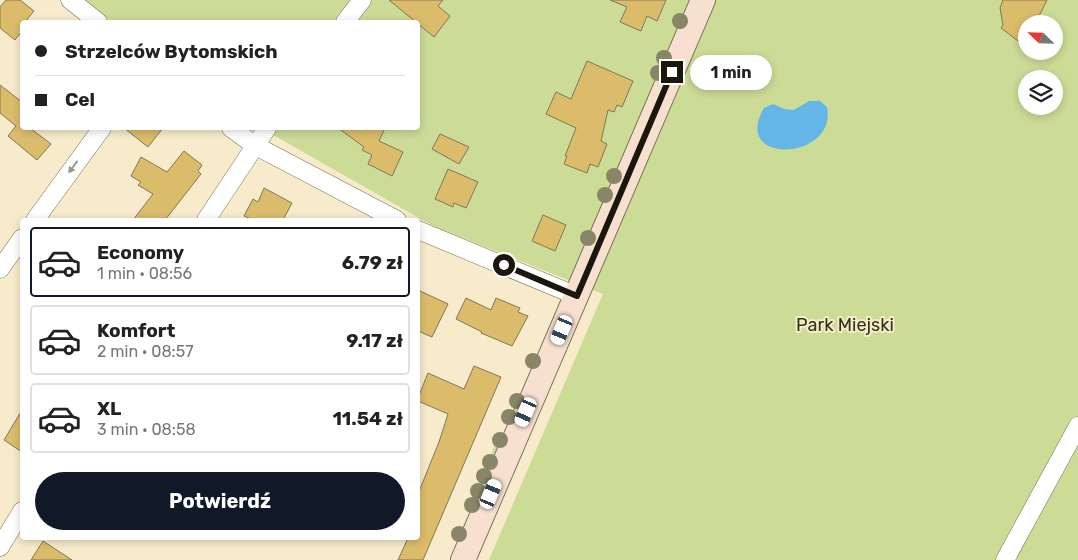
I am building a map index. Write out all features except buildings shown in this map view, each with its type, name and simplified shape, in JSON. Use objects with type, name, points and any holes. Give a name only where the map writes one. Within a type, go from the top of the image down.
[{"type":"street","points":[[70,0],[95,20]]},
{"type":"street","points":[[347,20],[362,0]]},
{"type":"street","points":[[463,560],[703,0]]},
{"type":"street","points":[[36,218],[101,130]]},
{"type":"street","points":[[234,130],[254,145],[393,218]]},
{"type":"street","points":[[207,218],[265,130]]},
{"type":"street","points":[[420,231],[577,296]]},
{"type":"street","points":[[0,269],[20,241]]},
{"type":"street","points":[[1005,560],[1078,426]]},
{"type":"street","points":[[0,547],[20,514]]},
{"type":"green space","name":"Park Miejski","points":[[72,0],[1078,0],[1078,560],[489,560],[603,294],[433,226],[265,130],[420,130],[420,20],[97,20]]},
{"type":"green space","points":[[500,434],[505,437],[472,513],[466,511]]},
{"type":"water","points":[[809,101],[820,101],[827,107],[826,125],[817,138],[803,146],[787,150],[772,147],[761,140],[757,127],[764,108],[773,104],[784,109],[794,110]]},
{"type":"route","points":[[504,265],[577,296],[672,72]]}]
